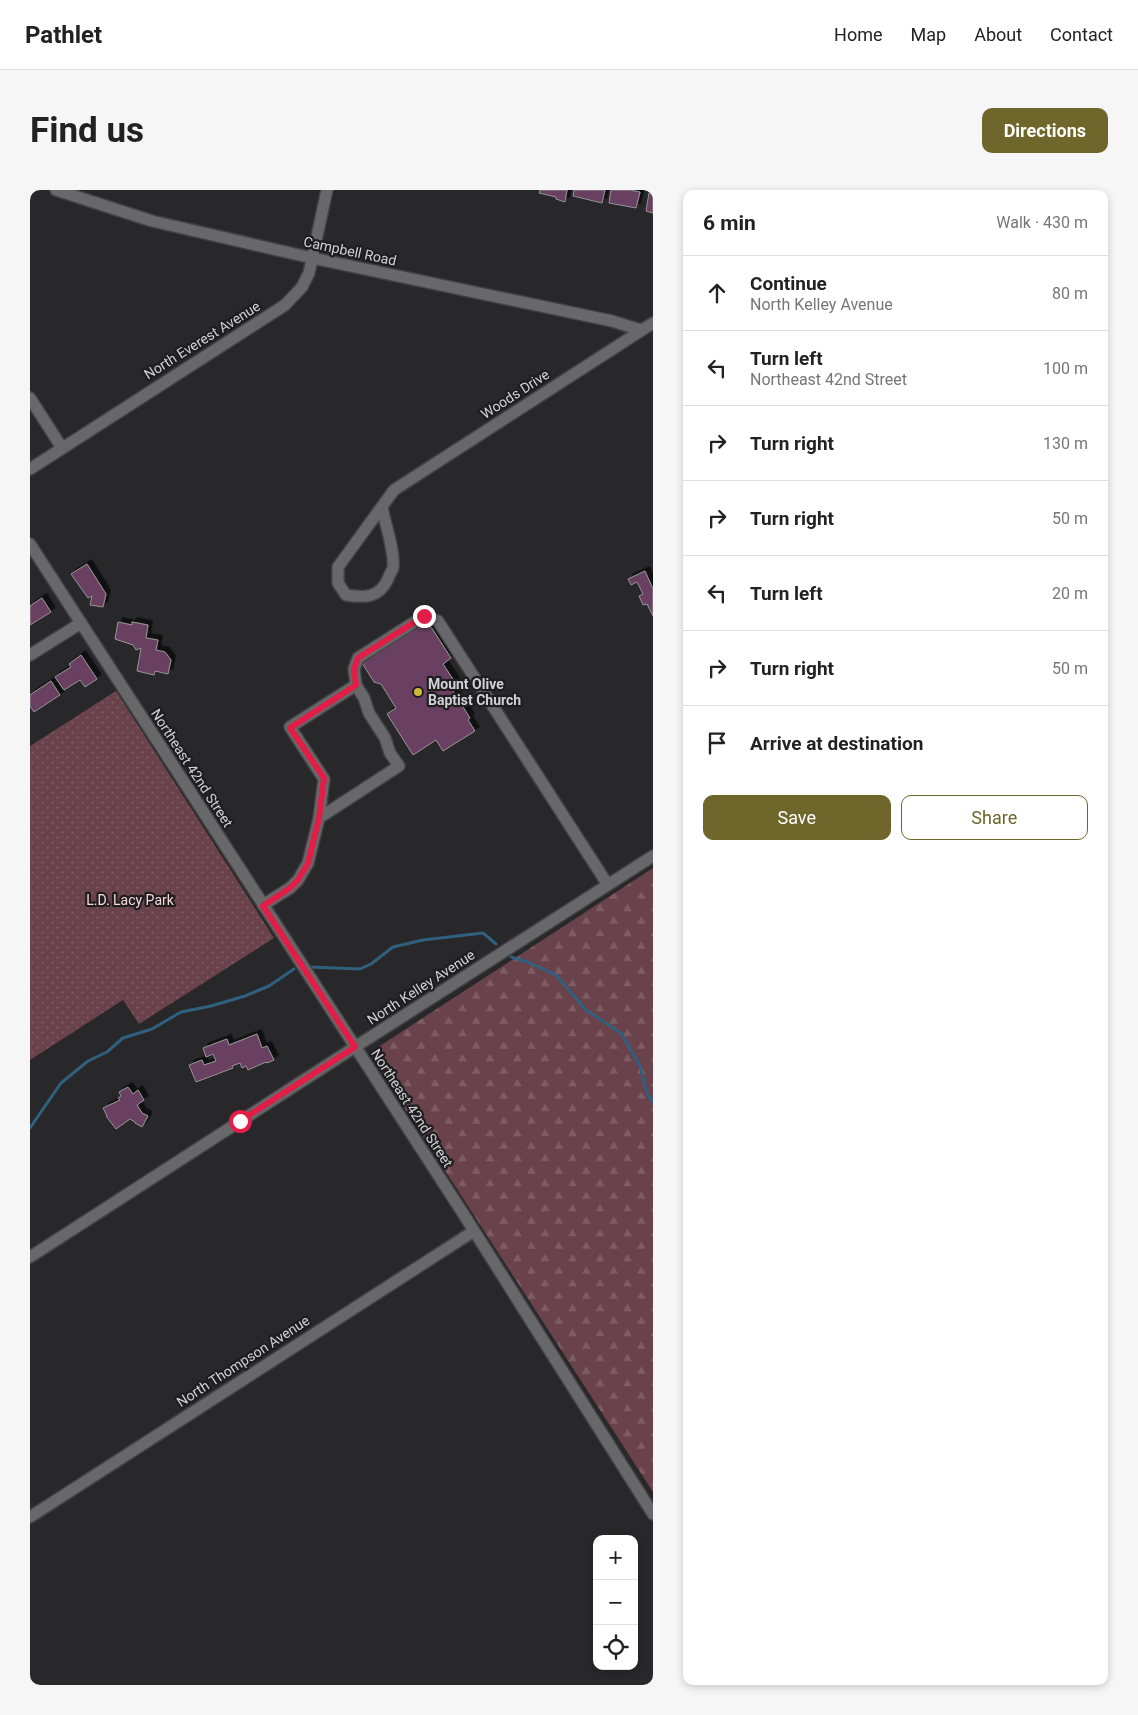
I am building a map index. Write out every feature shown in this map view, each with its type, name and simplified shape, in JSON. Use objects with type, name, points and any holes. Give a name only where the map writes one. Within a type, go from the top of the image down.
[{"type":"street","name":"Campbell Road","points":[[56,190],[152,222],[312,258],[612,321],[641,330]]},
{"type":"street","name":"North Everest Avenue","points":[[30,469],[285,305],[302,286],[309,273],[326,190]]},
{"type":"street","name":"Woods Drive","points":[[382,507],[394,490],[653,323]]},
{"type":"street","points":[[30,398],[62,448]]},
{"type":"street","points":[[382,507],[392,553],[392,569],[379,593],[362,598],[346,595],[338,583],[338,567],[382,507]]},
{"type":"street","name":"Northeast 42nd Street","points":[[30,544],[474,1231],[653,1514]]},
{"type":"street","points":[[319,818],[399,766],[390,754],[385,738],[369,712],[364,698],[356,685],[354,669],[358,658],[424,616],[438,621],[608,885]]},
{"type":"street","points":[[30,655],[81,623]]},
{"type":"street","points":[[263,906],[290,888],[298,880],[308,863],[319,818],[324,778],[290,728],[356,685]]},
{"type":"street","name":"North Kelley Avenue","points":[[30,1257],[653,856]]},
{"type":"street","name":"North Thompson Avenue","points":[[30,1517],[474,1231]]},
{"type":"green space","name":"L.D. Lacy Park","points":[[116,691],[274,938],[139,1024],[123,1000],[30,1060],[30,746]]},
{"type":"green space","points":[[653,868],[653,1492],[369,1053]]},
{"type":"building","points":[[540,190],[567,190],[565,202],[556,199],[556,197],[539,193]]},
{"type":"building","points":[[574,190],[605,190],[602,203],[573,196]]},
{"type":"building","points":[[611,190],[640,192],[636,208],[609,203]]},
{"type":"building","points":[[649,193],[653,194],[653,213],[646,211]]},
{"type":"building","points":[[87,564],[106,594],[103,607],[90,605],[92,596],[88,598],[71,574]]},
{"type":"building","points":[[645,571],[653,589],[653,616],[647,604],[643,605],[639,596],[643,594],[637,582],[631,585],[628,579]]},
{"type":"building","points":[[42,598],[51,612],[30,625],[30,606]]},
{"type":"building","points":[[118,622],[132,625],[132,622],[148,625],[146,638],[158,640],[156,650],[165,652],[171,660],[168,674],[155,671],[154,675],[137,671],[141,648],[136,650],[133,645],[115,639]]},
{"type":"building","points":[[422,625],[431,627],[451,658],[443,664],[456,684],[451,688],[470,718],[468,720],[475,731],[443,751],[436,740],[413,755],[387,714],[396,708],[381,684],[374,682],[362,663]]},
{"type":"building","points":[[81,655],[97,679],[85,687],[80,680],[64,690],[55,677],[71,667],[69,664]]},
{"type":"building","points":[[51,681],[60,695],[34,712],[30,706],[30,695]]},
{"type":"building","points":[[257,1034],[262,1048],[267,1046],[274,1060],[248,1070],[246,1066],[242,1068],[240,1063],[232,1066],[233,1068],[196,1082],[189,1065],[202,1060],[204,1065],[216,1061],[213,1054],[206,1057],[203,1048],[227,1039],[229,1045]]},
{"type":"building","points":[[128,1087],[133,1094],[138,1090],[144,1100],[137,1105],[142,1113],[148,1116],[142,1127],[130,1119],[116,1129],[106,1116],[103,1108],[120,1100],[118,1098],[121,1096],[119,1092]]},
{"type":"waterway","points":[[309,967],[360,969],[371,964],[393,947],[423,940],[483,933],[496,944]]},
{"type":"waterway","points":[[511,957],[556,975],[586,1010],[621,1033],[640,1066],[647,1094],[653,1102]]},
{"type":"waterway","points":[[30,1128],[61,1083],[88,1061],[107,1052],[123,1038],[152,1029],[181,1012],[245,996],[269,986],[294,969]]},
{"type":"place","name":"Mount Olive Baptist Church","points":[[418,692]]},
{"type":"route","points":[[240,1121],[355,1047],[263,906],[290,888],[298,880],[308,863],[319,818],[324,778],[290,728],[356,685],[354,669],[358,658],[424,616]]}]
